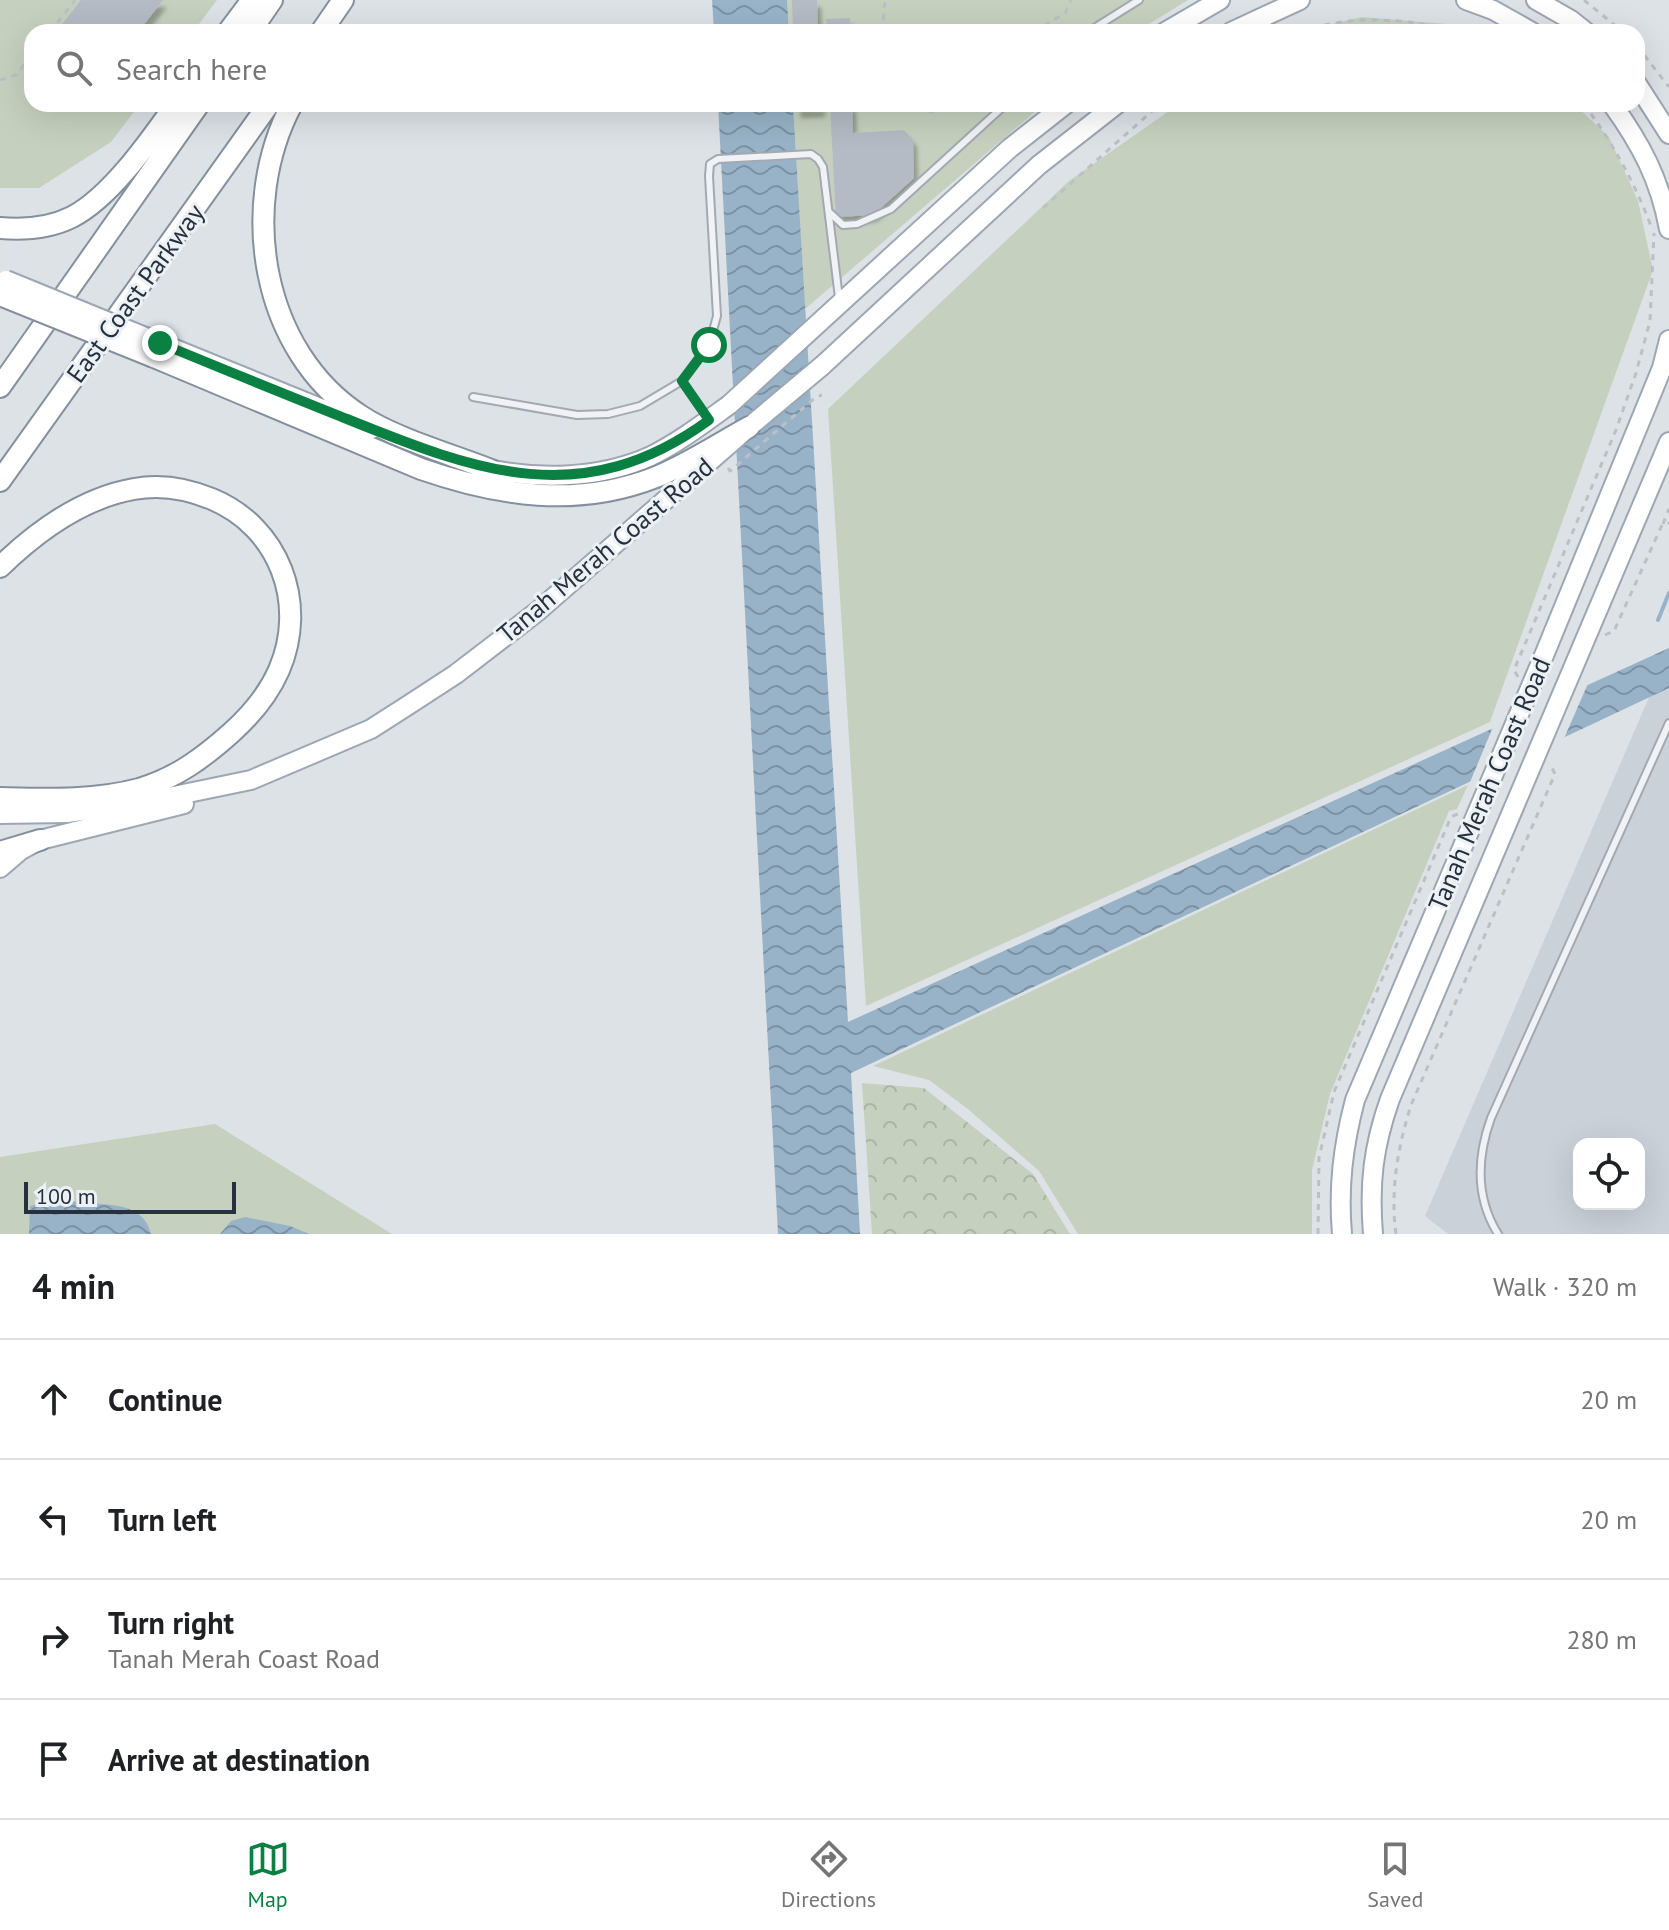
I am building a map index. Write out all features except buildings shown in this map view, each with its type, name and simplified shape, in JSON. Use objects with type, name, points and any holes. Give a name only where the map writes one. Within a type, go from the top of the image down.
[{"type":"highway","points":[[234,24],[252,0]]},
{"type":"highway","points":[[256,24],[272,0]]},
{"type":"highway","points":[[0,228],[27,230],[72,217],[105,191],[139,155],[170,112]]},
{"type":"highway","points":[[0,387],[193,112]]},
{"type":"highway","name":"East Coast Parkway","points":[[0,481],[263,112]]},
{"type":"highway","points":[[289,112],[269,163],[263,236],[269,283],[287,331],[329,390],[363,418],[491,470]]},
{"type":"highway","points":[[2,284],[421,469],[452,480],[532,496],[562,497],[655,477],[749,427]]},
{"type":"highway","points":[[0,567],[42,531],[99,498],[135,488],[166,487],[196,492],[230,507],[259,530],[280,562],[289,600],[288,635],[279,670],[262,699],[208,754],[175,776],[138,789],[95,796],[0,798]]},
{"type":"highway","points":[[0,852],[40,840]]},
{"type":"main road","points":[[1179,24],[1220,0]]},
{"type":"main road","points":[[1248,24],[1300,0]]},
{"type":"main road","points":[[1466,0],[1518,24]]},
{"type":"main road","points":[[1536,0],[1576,24]]},
{"type":"main road","points":[[1645,96],[1669,134]]},
{"type":"main road","name":"Tanah Merah Coast Road","points":[[157,350],[433,454],[491,470],[537,476],[607,469],[649,456],[689,434],[729,405],[1010,148],[1056,112]]},
{"type":"main road","name":"Tanah Merah Coast Road","points":[[0,814],[67,813],[159,799],[251,780],[371,729],[456,674],[538,611],[823,365],[1039,165],[1107,112]]},
{"type":"main road","points":[[1618,112],[1636,138],[1662,194],[1669,229]]},
{"type":"main road","points":[[1010,148],[1031,151],[1039,165]]},
{"type":"main road","name":"Tanah Merah Coast Road","points":[[1342,1234],[1340,1180],[1344,1142],[1355,1100],[1545,653],[1662,368],[1669,340]]},
{"type":"main road","name":"Tanah Merah Coast Road","points":[[1373,1234],[1371,1169],[1385,1111],[1531,768],[1591,647],[1669,442]]},
{"type":"main road","points":[[0,868],[21,850],[40,840],[163,811],[251,780]]},
{"type":"lane","points":[[1101,24],[1139,0]]},
{"type":"lane","points":[[826,209],[843,225],[857,224],[891,209],[997,112]]},
{"type":"lane","points":[[473,397],[577,415],[608,414],[640,406],[682,381],[709,345],[717,316],[709,176],[710,164],[718,159],[811,154],[818,159],[823,167],[840,306]]},
{"type":"lane","points":[[682,381],[709,420]]},
{"type":"lane","points":[[1498,1234],[1482,1199],[1482,1143],[1669,723]]},
{"type":"path","points":[[56,24],[75,0]]},
{"type":"path","points":[[883,24],[885,0]]},
{"type":"path","points":[[1047,24],[1065,13],[1071,0]]},
{"type":"path","points":[[1584,0],[1613,24]]},
{"type":"path","points":[[1338,24],[1352,21],[1422,24]]},
{"type":"path","points":[[1645,56],[1669,87]]},
{"type":"path","points":[[0,80],[16,75],[24,65]]},
{"type":"path","points":[[1043,208],[1150,112]]},
{"type":"path","points":[[1518,676],[1514,670],[1616,430],[1650,321],[1654,234],[1636,185],[1615,146],[1590,112]]},
{"type":"path","points":[[739,463],[822,395]]},
{"type":"path","points":[[1591,647],[1606,633],[1614,631],[1669,509]]},
{"type":"path","points":[[1662,525],[1669,523]]},
{"type":"path","points":[[1396,1234],[1395,1180],[1399,1144],[1411,1105],[1555,774],[1550,766],[1554,756]]},
{"type":"path","points":[[1318,1234],[1319,1158],[1334,1092],[1451,817],[1459,814],[1463,805]]},
{"type":"shaded area","points":[[1669,651],[1669,1234],[1448,1234],[1425,1216]]},
{"type":"green space","points":[[0,0],[217,0],[199,24],[24,24],[24,112],[134,112],[111,142],[39,188],[0,188]]},
{"type":"green space","points":[[787,0],[1188,0],[1149,24],[788,24]]},
{"type":"green space","points":[[1362,17],[1446,24],[1332,24]]},
{"type":"green space","points":[[793,112],[1035,112],[805,309]]},
{"type":"green space","points":[[1168,112],[1582,112],[1609,137],[1638,201],[1653,270],[1490,722],[866,1006],[828,409],[1069,181]]},
{"type":"green space","points":[[1468,785],[1457,809],[1449,811],[1330,1094],[1312,1170],[1312,1234],[1078,1234],[1039,1171],[969,1110],[929,1080],[873,1066]]},
{"type":"green space","points":[[862,1083],[924,1088],[1033,1174],[1070,1234],[872,1234]]},
{"type":"green space","points":[[215,1124],[392,1234],[0,1234],[0,1157]]},
{"type":"water","points":[[712,0],[787,0],[788,24],[714,24]]},
{"type":"water","points":[[718,112],[793,112],[848,1022],[1669,648],[1669,688],[851,1073],[860,1234],[778,1234]]},
{"type":"water","points":[[67,1200],[128,1209],[146,1222],[151,1234],[29,1234],[30,1206],[61,1206]]},
{"type":"water","points":[[245,1217],[290,1226],[309,1234],[220,1234],[231,1221]]},
{"type":"pier","points":[[1590,679],[1562,743],[1468,787],[1495,722]]},
{"type":"waterway","points":[[1658,620],[1669,593]]},
{"type":"route","points":[[160,343],[433,454],[491,470],[537,476],[607,469],[649,456],[709,420],[682,381],[709,345]]}]
